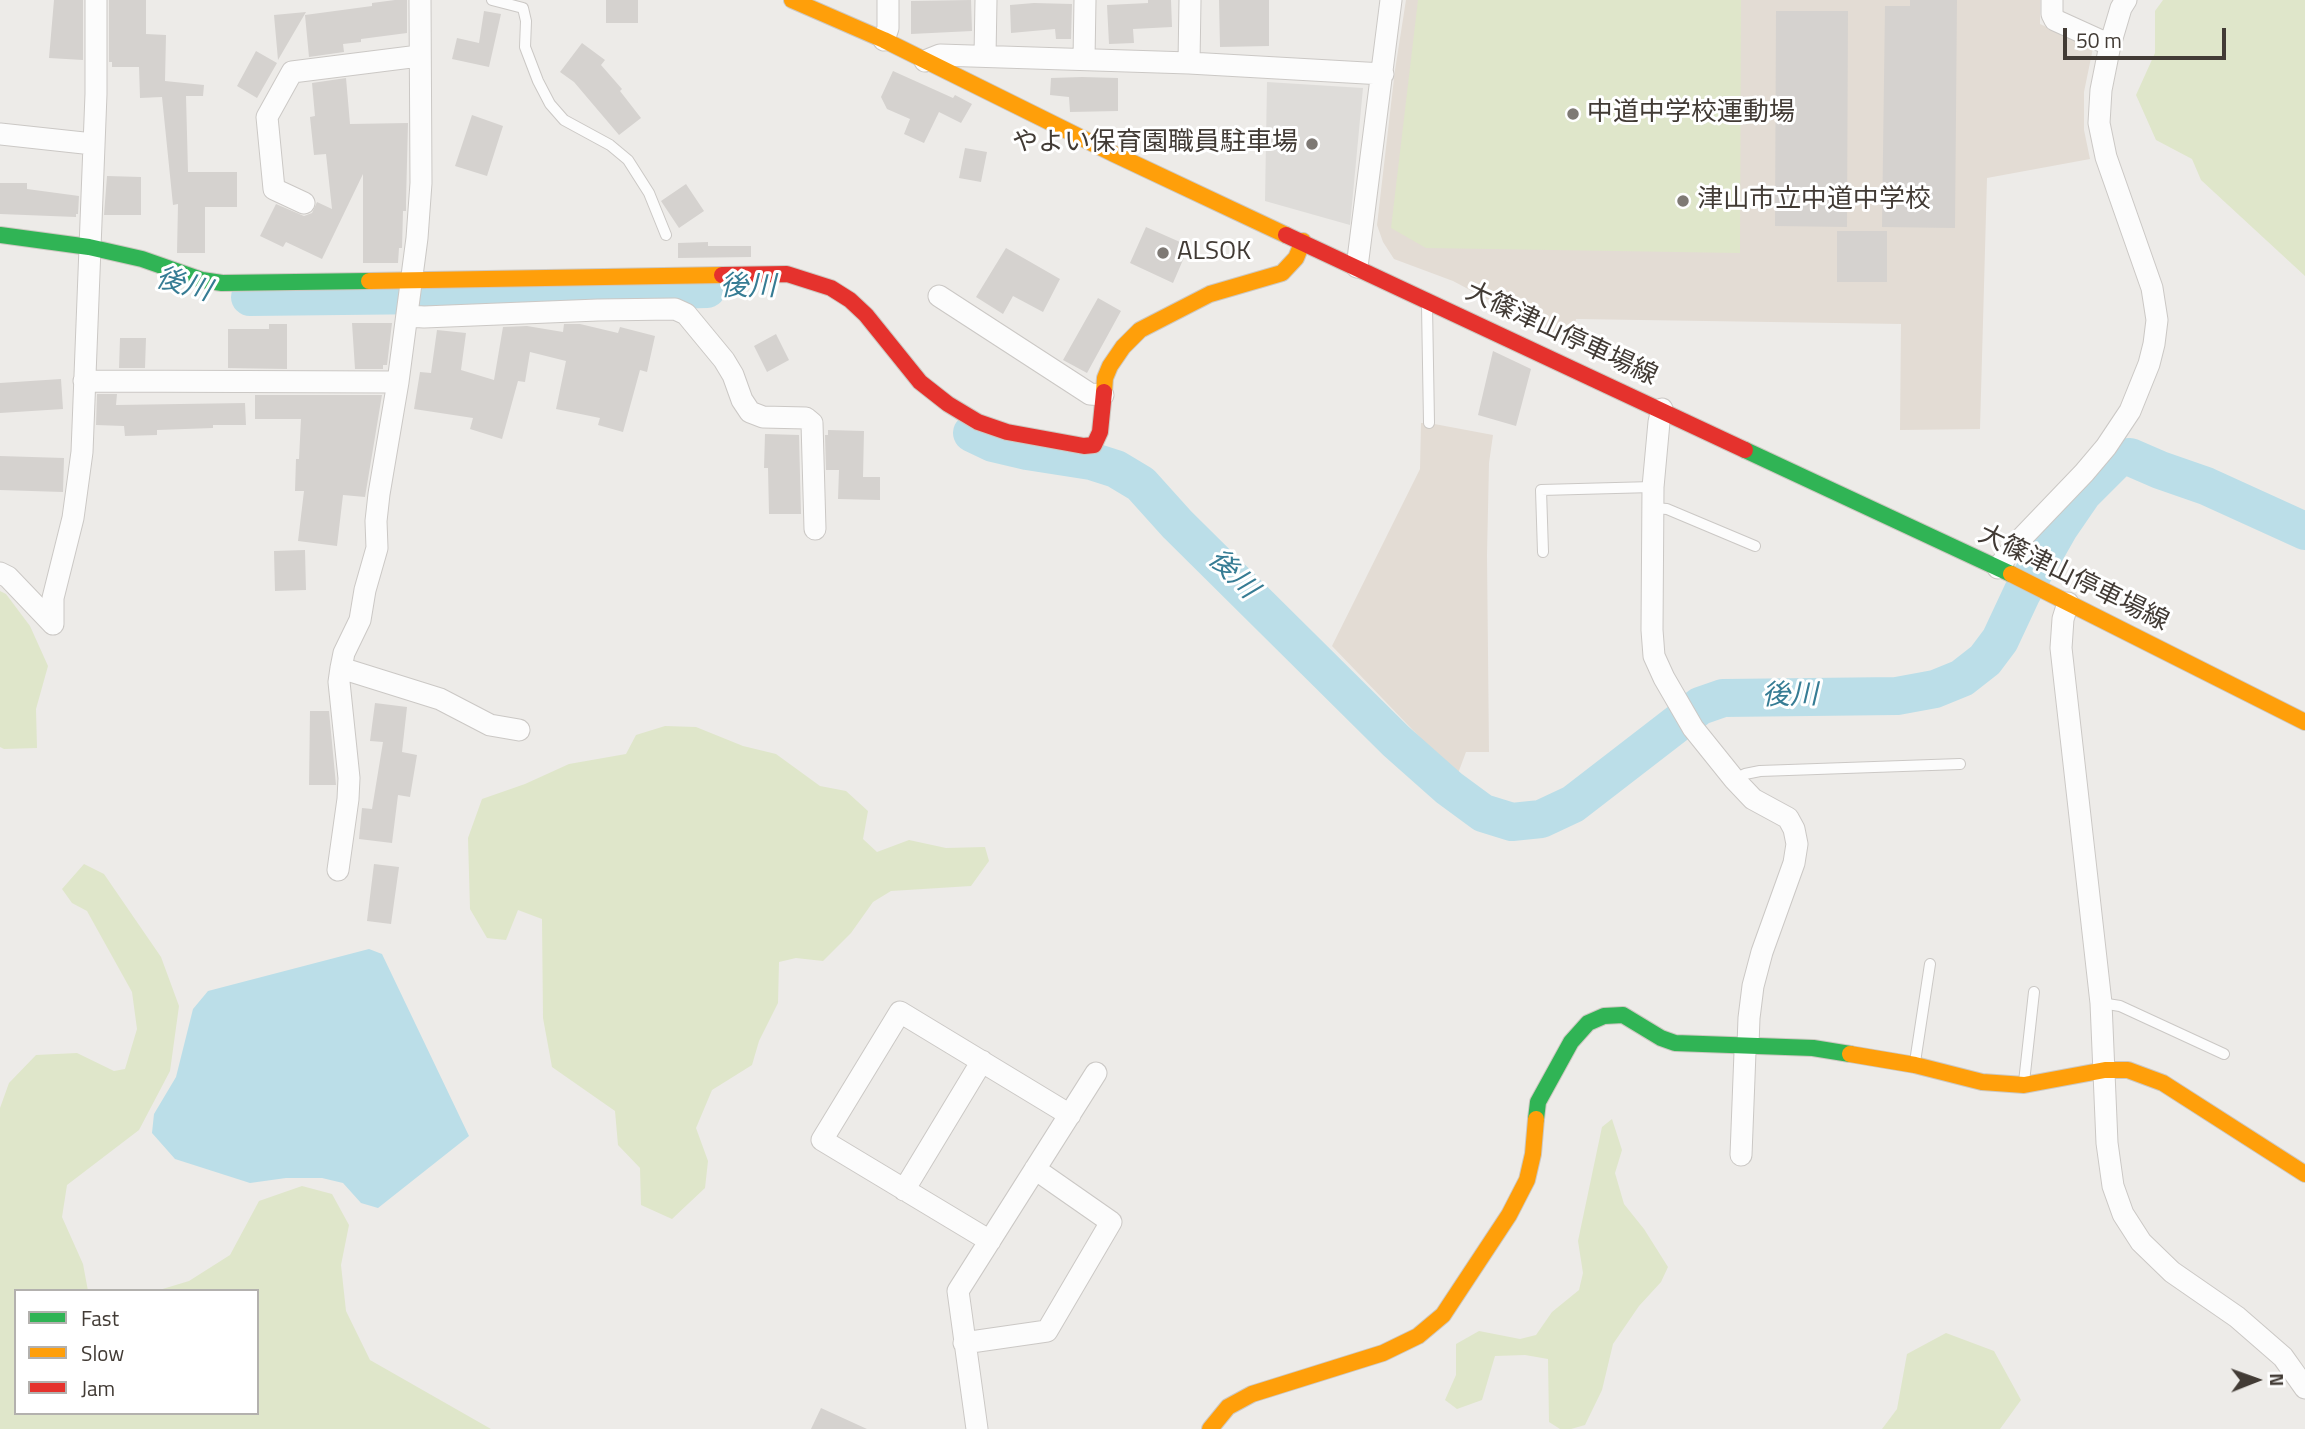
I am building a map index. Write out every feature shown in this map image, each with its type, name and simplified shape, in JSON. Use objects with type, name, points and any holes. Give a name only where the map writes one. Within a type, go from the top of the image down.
[{"type":"street","points":[[0,573],[8,576],[53,624],[53,598],[73,518],[82,452],[96,94],[96,0]]},
{"type":"street","points":[[338,870],[349,778],[339,682],[344,653],[360,620],[374,561],[379,494],[410,296],[421,183],[420,0]]},
{"type":"street","name":"大篠津山停車場線","points":[[792,0],[884,40],[1114,154],[2004,571],[2305,722]]},
{"type":"street","points":[[884,40],[888,28],[888,0]]},
{"type":"street","points":[[985,57],[986,0]]},
{"type":"street","points":[[1084,60],[1085,0]]},
{"type":"street","points":[[1189,63],[1190,0]]},
{"type":"street","points":[[1357,267],[1391,0]]},
{"type":"street","points":[[2052,0],[2055,20],[2110,45]]},
{"type":"street","points":[[2004,571],[2015,545],[2106,447],[2130,411],[2154,344],[2157,320],[2152,288],[2106,157],[2099,123],[2101,90],[2110,45],[2126,0]]},
{"type":"street","points":[[925,61],[940,55],[1189,63],[1383,74]]},
{"type":"street","points":[[304,203],[274,189],[267,117],[292,72],[419,56]]},
{"type":"street","points":[[0,134],[93,144]]},
{"type":"street","points":[[0,234],[89,258],[142,259],[202,280],[222,284],[410,296],[787,274],[831,288],[850,300],[866,315],[920,382],[948,404],[978,422],[1007,432],[1084,446],[1094,445],[1100,432],[1103,395],[1110,366],[1123,347],[1140,330],[1210,294],[1282,273],[1296,258],[1303,241]]},
{"type":"street","points":[[410,296],[424,317],[610,309],[675,309],[686,314],[724,360],[750,412],[763,417],[806,418],[812,423],[815,529]]},
{"type":"street","points":[[939,296],[1090,394],[1103,395]]},
{"type":"street","points":[[84,381],[398,382]]},
{"type":"street","points":[[1662,409],[1653,497],[1654,656],[1693,728],[1753,799],[1788,818],[1797,844],[1794,863],[1770,928],[1753,986],[1748,1045],[1745,1052],[1741,1155]]},
{"type":"street","points":[[2068,603],[2063,619],[2061,648],[2101,1003],[2107,1143],[2113,1186],[2123,1213],[2141,1242],[2172,1272],[2237,1317],[2283,1357],[2305,1388]]},
{"type":"street","points":[[341,668],[440,699],[490,725],[519,730]]},
{"type":"street","points":[[990,1241],[822,1140],[900,1012],[1070,1115]]},
{"type":"street","points":[[1210,1429],[1228,1408],[1252,1394],[1382,1353],[1418,1336],[1443,1315],[1509,1215],[1527,1180],[1533,1154],[1538,1102],[1571,1042],[1588,1023],[1604,1016],[1623,1015],[1661,1038],[1675,1043],[1813,1048],[1915,1065],[1982,1082],[2024,1085],[2105,1070],[2129,1070],[2163,1083],[2305,1174]]},
{"type":"street","points":[[904,1190],[982,1061]]},
{"type":"street","points":[[977,1429],[958,1291],[1096,1073]]},
{"type":"street","points":[[964,1343],[1047,1331],[1111,1222],[1035,1169]]},
{"type":"lane","points":[[492,0],[523,8],[526,21],[525,47],[550,104],[564,121],[610,145],[628,160],[649,193],[666,235]]},
{"type":"lane","points":[[1427,299],[1429,423]]},
{"type":"lane","points":[[1543,552],[1541,489],[1653,497],[1667,509],[1755,546]]},
{"type":"lane","points":[[1734,779],[1760,771],[1960,764]]},
{"type":"lane","points":[[1915,1065],[1930,964]]},
{"type":"lane","points":[[2024,1085],[2034,992]]},
{"type":"lane","points":[[2101,1003],[2120,1006],[2224,1055]]},
{"type":"shaded area","name":"津山市立中道中学校","points":[[1406,0],[2040,0],[2040,24],[2093,48],[2084,92],[2084,130],[2090,159],[1987,178],[1980,429],[1900,430],[1901,324],[1576,319],[1572,344],[1453,281],[1394,259],[1383,242],[1377,225]]},
{"type":"shaded area","name":"やよい保育園職員駐車場","points":[[1267,82],[1363,88],[1350,225],[1265,201]]},
{"type":"shaded area","points":[[1421,423],[1493,435],[1489,463],[1487,555],[1489,752],[1466,752],[1457,776],[1332,646],[1420,469]]},
{"type":"green space","name":"中道中学校運動場","points":[[1418,0],[1741,0],[1740,253],[1426,248],[1391,228]]},
{"type":"green space","points":[[2163,0],[2305,0],[2305,276],[2201,180],[2192,159],[2156,140],[2136,95],[2155,53],[2155,11]]},
{"type":"green space","points":[[0,591],[6,594],[30,626],[48,666],[36,709],[37,748],[0,747]]},
{"type":"green space","points":[[665,726],[696,727],[743,746],[776,754],[820,786],[846,791],[868,811],[863,839],[877,852],[909,840],[946,848],[985,847],[989,861],[971,886],[891,891],[873,902],[851,933],[823,961],[796,958],[779,962],[778,1003],[759,1041],[752,1065],[712,1090],[696,1128],[708,1161],[705,1188],[672,1219],[641,1205],[640,1168],[618,1145],[615,1111],[552,1067],[543,1018],[542,919],[518,910],[506,940],[487,938],[470,909],[468,838],[482,799],[525,784],[569,764],[626,754],[636,735]]},
{"type":"green space","points":[[84,864],[104,874],[161,957],[179,1006],[170,1071],[139,1130],[67,1185],[62,1217],[83,1264],[88,1289],[14,1289],[14,1415],[259,1415],[259,1289],[163,1289],[189,1281],[230,1255],[259,1201],[302,1186],[332,1194],[349,1225],[341,1265],[346,1311],[370,1360],[491,1429],[0,1429],[0,1108],[9,1083],[36,1055],[77,1053],[114,1071],[125,1069],[137,1029],[132,992],[87,911],[72,903],[62,889]]},
{"type":"green space","points":[[1612,1119],[1622,1150],[1615,1173],[1624,1204],[1668,1267],[1661,1282],[1639,1306],[1613,1344],[1602,1390],[1585,1425],[1560,1429],[1549,1422],[1548,1359],[1525,1355],[1495,1356],[1482,1400],[1457,1409],[1445,1400],[1456,1375],[1456,1344],[1479,1331],[1520,1339],[1536,1335],[1552,1312],[1579,1290],[1583,1273],[1578,1241],[1602,1127]]},
{"type":"green space","points":[[1946,1333],[1994,1351],[2021,1400],[2000,1429],[1882,1429],[1897,1409],[1907,1354]]},
{"type":"water","points":[[369,949],[382,954],[469,1136],[378,1208],[361,1203],[343,1183],[322,1178],[286,1178],[250,1183],[175,1159],[152,1133],[154,1114],[176,1077],[193,1009],[208,991]]},
{"type":"building","points":[[54,0],[83,0],[83,60],[49,58]]},
{"type":"building","points":[[109,0],[146,0],[146,34],[166,35],[165,81],[204,85],[203,96],[186,96],[188,172],[237,172],[237,207],[205,207],[205,253],[177,253],[178,204],[173,205],[162,97],[140,98],[139,67],[112,67],[112,62],[109,62]]},
{"type":"building","points":[[407,0],[407,33],[361,39],[361,42],[343,44],[344,52],[309,57],[305,15],[372,6],[372,3]]},
{"type":"building","points":[[606,0],[638,0],[638,23],[606,23]]},
{"type":"building","points":[[971,0],[972,31],[911,34],[911,1]]},
{"type":"building","points":[[1148,0],[1171,0],[1172,27],[1133,29],[1134,43],[1109,44],[1107,5],[1148,3]]},
{"type":"building","points":[[1219,0],[1269,0],[1269,46],[1220,47]]},
{"type":"building","points":[[1910,0],[1957,0],[1955,228],[1882,227],[1885,6],[1910,6]]},
{"type":"building","points":[[1072,4],[1071,39],[1056,39],[1055,29],[1011,33],[1010,5]]},
{"type":"building","points":[[484,11],[501,14],[489,67],[452,59],[457,38],[479,43]]},
{"type":"building","points":[[1776,11],[1848,11],[1847,227],[1775,226]]},
{"type":"building","points":[[306,12],[278,60],[274,15]]},
{"type":"building","points":[[582,43],[605,60],[601,65],[622,89],[620,91],[641,118],[619,135],[574,82],[560,72]]},
{"type":"building","points":[[256,51],[277,63],[257,98],[237,86]]},
{"type":"building","points":[[893,71],[972,104],[961,123],[939,112],[924,143],[904,134],[910,119],[887,109],[881,97]]},
{"type":"building","points":[[346,78],[350,124],[408,123],[406,211],[403,211],[402,248],[399,248],[398,263],[363,263],[363,174],[322,259],[286,242],[283,247],[260,236],[276,204],[304,216],[312,213],[317,202],[332,209],[326,154],[314,155],[310,117],[315,116],[312,83]]},
{"type":"building","points":[[1051,78],[1118,78],[1118,111],[1070,112],[1069,97],[1050,95]]},
{"type":"building","points":[[472,115],[503,126],[487,176],[455,166]]},
{"type":"building","points":[[965,148],[987,152],[981,182],[959,178]]},
{"type":"building","points":[[107,176],[141,177],[141,215],[104,215]]},
{"type":"building","points":[[0,183],[27,183],[27,189],[79,196],[78,214],[76,217],[0,214]]},
{"type":"building","points":[[686,184],[704,211],[679,228],[661,201]]},
{"type":"building","points":[[1146,227],[1189,246],[1173,283],[1130,263]]},
{"type":"building","points":[[1837,231],[1887,231],[1887,282],[1837,282]]},
{"type":"building","points":[[708,242],[708,246],[751,246],[751,257],[678,258],[678,243]]},
{"type":"building","points":[[1006,248],[1060,279],[1043,312],[1013,296],[1003,314],[976,297]]},
{"type":"building","points":[[1098,298],[1121,311],[1087,373],[1063,360]]},
{"type":"building","points":[[352,323],[392,323],[387,365],[383,365],[383,369],[355,369]]},
{"type":"building","points":[[269,324],[287,324],[287,369],[228,368],[228,329],[269,329]]},
{"type":"building","points":[[564,324],[580,324],[618,333],[620,327],[655,336],[647,372],[640,370],[623,432],[598,425],[600,418],[556,409],[566,361],[530,352],[525,382],[518,381],[502,439],[470,429],[473,418],[414,409],[420,372],[431,373],[437,330],[466,333],[461,370],[494,380],[503,327],[527,326],[563,332]]},
{"type":"building","points":[[776,334],[789,360],[767,372],[754,346]]},
{"type":"building","points":[[120,338],[146,338],[145,368],[119,368]]},
{"type":"building","points":[[1493,351],[1531,369],[1516,426],[1478,415]]},
{"type":"building","points":[[61,379],[63,409],[0,413],[0,383]]},
{"type":"building","points":[[97,394],[117,394],[116,405],[245,403],[246,425],[157,430],[157,435],[125,436],[124,426],[96,425]]},
{"type":"building","points":[[255,395],[382,395],[365,497],[343,495],[337,546],[298,541],[304,491],[295,491],[301,419],[255,419]]},
{"type":"building","points":[[828,430],[864,431],[863,477],[880,477],[880,500],[838,499],[839,470],[826,470],[825,435],[828,435]]},
{"type":"building","points":[[765,434],[799,435],[801,514],[769,514],[768,468],[764,468]]},
{"type":"building","points":[[0,456],[64,458],[63,492],[0,490]]},
{"type":"building","points":[[305,550],[306,590],[275,591],[274,551]]},
{"type":"building","points":[[375,703],[407,707],[402,752],[417,755],[410,797],[398,795],[392,843],[359,839],[362,808],[372,809],[383,742],[370,741]]},
{"type":"building","points":[[310,711],[329,711],[336,785],[309,785]]},
{"type":"building","points":[[374,864],[399,867],[391,924],[367,921]]},
{"type":"building","points":[[821,1408],[867,1429],[811,1429]]},
{"type":"waterway","name":"後川","points":[[250,297],[707,289]]},
{"type":"waterway","name":"後川","points":[[972,433],[993,443],[1091,461],[1116,469],[1141,484],[1177,524],[1396,741],[1449,788],[1483,813],[1512,822],[1541,819],[1573,804],[1700,706],[1723,698],[1897,696],[1935,689],[1962,678],[1985,660],[2000,640],[2022,593],[2059,528],[2083,493],[2118,458],[2130,457],[2206,486],[2305,531]]},
{"type":"traffic: fast","points":[[0,235],[89,247],[142,259],[202,280],[222,283],[369,281]]},
{"type":"traffic: fast","points":[[1745,450],[2011,574]]},
{"type":"traffic: fast","points":[[1536,1119],[1538,1102],[1571,1042],[1588,1023],[1604,1016],[1623,1015],[1661,1038],[1675,1043],[1813,1048],[1850,1054]]},
{"type":"traffic: slow","points":[[792,0],[884,40],[1114,154],[1286,235]]},
{"type":"traffic: slow","points":[[1104,392],[1105,378],[1110,366],[1123,347],[1140,330],[1210,294],[1282,273],[1296,258],[1303,241]]},
{"type":"traffic: slow","points":[[369,281],[722,275]]},
{"type":"traffic: slow","points":[[2011,574],[2305,722]]},
{"type":"traffic: slow","points":[[1850,1054],[1915,1065],[1982,1082],[2024,1085],[2105,1070],[2128,1070],[2163,1083],[2305,1174]]},
{"type":"traffic: slow","points":[[1210,1429],[1228,1407],[1252,1394],[1383,1353],[1418,1336],[1443,1315],[1509,1215],[1527,1180],[1533,1154],[1536,1119]]},
{"type":"traffic: jam","points":[[1286,235],[1745,450]]},
{"type":"traffic: jam","points":[[722,275],[787,274],[831,288],[850,300],[866,315],[920,382],[948,404],[978,422],[1007,432],[1084,446],[1094,445],[1100,432],[1104,392]]},
{"type":"place","name":"中道中学校運動場","points":[[1573,114]]},
{"type":"place","name":"やよい保育園職員駐車場","points":[[1312,144]]},
{"type":"place","name":"津山市立中道中学校","points":[[1683,201]]},
{"type":"place","name":"ALSOK","points":[[1163,253]]}]
